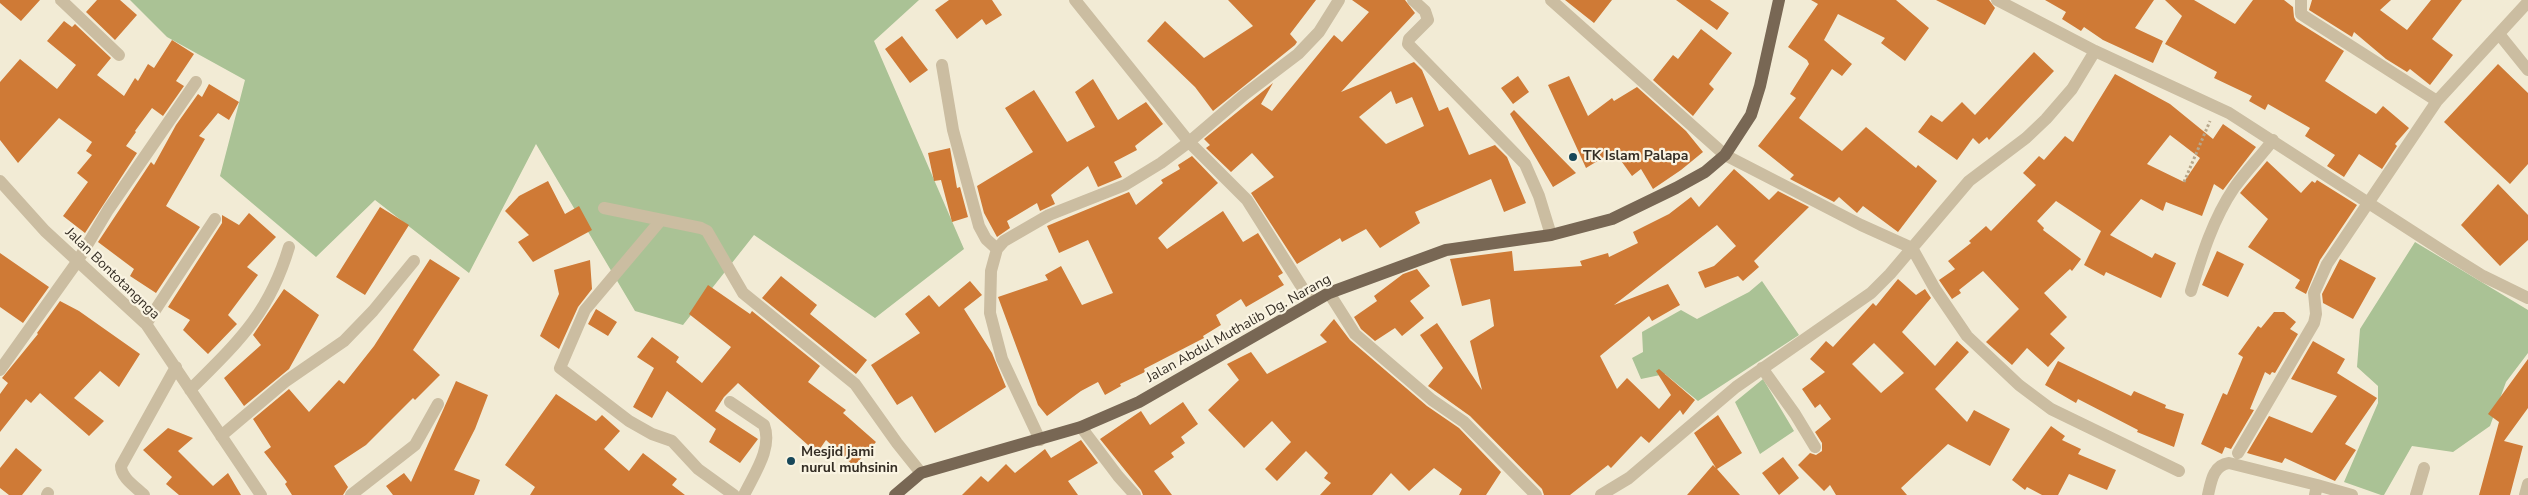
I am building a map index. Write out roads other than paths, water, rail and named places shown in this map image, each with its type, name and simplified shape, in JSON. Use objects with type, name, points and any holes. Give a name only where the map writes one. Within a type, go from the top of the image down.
[{"type":"main road","name":"Jalan Abdul Muthalib Dg. Narang","points":[[895,495],[921,473],[1081,427],[1139,402],[1328,293],[1446,250],[1552,235],[1612,219],[1705,172],[1725,155],[1751,116],[1760,86],[1778,0]]},
{"type":"street","points":[[61,0],[119,55]]},
{"type":"street","points":[[1075,0],[1189,142],[1246,200],[1312,303]]},
{"type":"street","points":[[1040,440],[1002,359],[990,313],[991,271],[996,249],[1004,241],[1049,215],[1125,185],[1161,163],[1189,142],[1244,95],[1298,54],[1319,32],[1339,0]]},
{"type":"street","points":[[1414,0],[1425,11],[1428,20],[1409,39],[1408,44],[1525,164],[1539,196],[1552,235]]},
{"type":"street","points":[[1550,0],[1725,155],[1912,248],[1935,289],[1967,336],[2019,385],[2051,408],[2178,471]]},
{"type":"street","points":[[1997,0],[2095,51],[2216,107],[2273,140],[2483,276],[2528,298]]},
{"type":"street","points":[[2301,0],[2301,14],[2437,101]]},
{"type":"street","points":[[2238,453],[2314,323],[2316,314],[2314,292],[2317,283],[2437,101],[2528,2]]},
{"type":"street","points":[[2499,34],[2528,70]]},
{"type":"street","points":[[1601,495],[1629,478],[1736,387],[1830,324],[1871,293],[1969,181],[2026,138],[2046,119],[2072,89],[2095,51]]},
{"type":"street","points":[[942,65],[953,130],[979,226],[986,239],[996,249]]},
{"type":"street","points":[[0,370],[77,262],[108,210],[196,82]]},
{"type":"street","points":[[2191,291],[2204,251],[2234,188],[2273,140]]},
{"type":"street","name":"Jalan Bontotangnga","points":[[0,181],[77,262],[146,324],[260,495]]},
{"type":"street","points":[[604,208],[701,228],[707,231],[743,293],[855,384],[896,443],[921,473]]},
{"type":"street","points":[[146,324],[215,219]]},
{"type":"street","points":[[661,220],[585,310],[560,368],[629,421],[652,434],[672,441],[698,469],[734,495]]},
{"type":"street","points":[[190,390],[249,329],[268,301],[281,272],[289,247]]},
{"type":"street","points":[[221,436],[286,381],[344,340],[373,311],[414,261]]},
{"type":"street","points":[[1328,293],[1355,334],[1418,389],[1464,422],[1536,495]]},
{"type":"street","points":[[144,495],[126,479],[121,472],[121,466],[176,367]]},
{"type":"street","points":[[1762,368],[1795,414],[1815,447]]},
{"type":"street","points":[[730,402],[764,425],[767,431],[768,442],[744,495]]},
{"type":"street","points":[[351,495],[415,446],[438,404]]},
{"type":"street","points":[[1081,427],[1135,495]]},
{"type":"street","points":[[2208,495],[2217,468],[2222,464],[2229,463],[2316,490],[2352,495]]},
{"type":"street","points":[[2416,495],[2424,468]]},
{"type":"street","points":[[2525,495],[2528,484]]},
{"type":"place","name":"TK Islam Palapa","points":[[1573,157]]},
{"type":"place","name":"Mesjid jami nurul muhsinin","points":[[791,461]]}]
